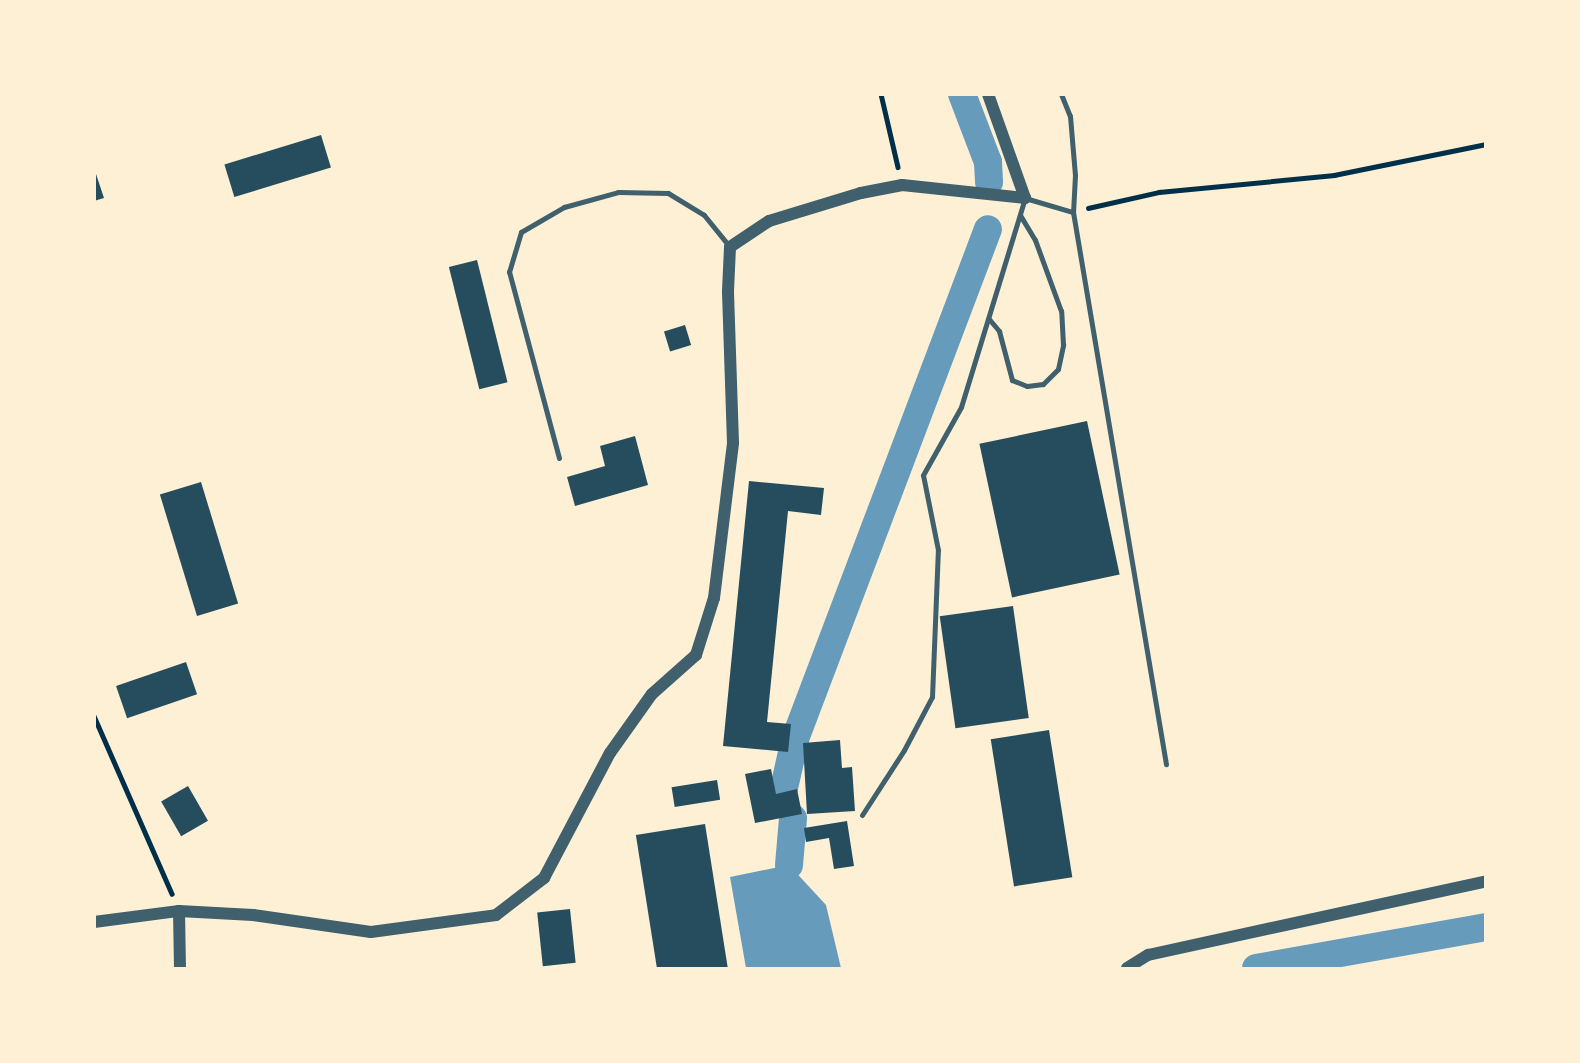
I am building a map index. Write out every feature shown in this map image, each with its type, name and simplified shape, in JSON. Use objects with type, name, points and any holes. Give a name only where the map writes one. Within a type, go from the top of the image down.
[{"type":"street","points":[[94,922],[179,911],[253,915],[371,932],[496,915],[544,878],[610,753],[653,694],[696,655],[714,598],[733,443],[728,291],[730,247],[769,221],[861,193],[902,185],[1025,198],[988,94]]},
{"type":"street","points":[[1126,968],[1147,955],[1486,881]]},
{"type":"street","points":[[179,911],[180,968]]},
{"type":"lane","points":[[1061,94],[1070,116],[1075,175],[1073,212],[1166,764]]},
{"type":"lane","points":[[559,458],[509,272],[521,232],[564,207],[618,192],[668,193],[704,215],[730,247]]},
{"type":"lane","points":[[862,815],[904,750],[932,697],[938,550],[923,475],[961,407],[1025,198],[1073,212]]},
{"type":"lane","points":[[989,319],[999,331],[1012,380],[1027,386],[1043,384],[1058,369],[1063,345],[1061,311],[1035,240],[1020,215]]},
{"type":"path","points":[[881,94],[902,185]]},
{"type":"path","points":[[1073,212],[1159,192],[1334,175],[1486,145]]},
{"type":"path","points":[[94,716],[179,911]]},
{"type":"water","points":[[789,865],[826,905],[841,968],[746,968],[730,877]]},
{"type":"building","points":[[321,135],[331,168],[234,197],[224,165]]},
{"type":"building","points":[[94,168],[104,198],[94,201]]},
{"type":"building","points":[[477,260],[507,382],[479,389],[449,267]]},
{"type":"building","points":[[685,325],[691,345],[670,352],[664,331]]},
{"type":"building","points":[[1087,421],[1120,575],[1012,597],[979,444]]},
{"type":"building","points":[[635,436],[648,485],[575,506],[567,477],[605,466],[600,446]]},
{"type":"building","points":[[749,481],[824,488],[821,515],[788,511],[767,722],[791,724],[788,752],[723,746]]},
{"type":"building","points":[[201,482],[238,603],[197,616],[160,495]]},
{"type":"building","points":[[1013,606],[1029,718],[955,728],[940,616]]},
{"type":"building","points":[[186,662],[197,694],[127,718],[116,686]]},
{"type":"building","points":[[1049,730],[1072,877],[1014,886],[991,739]]},
{"type":"building","points":[[840,740],[842,768],[852,767],[855,811],[807,814],[803,743]]},
{"type":"building","points":[[771,769],[776,794],[797,789],[802,814],[755,823],[745,774]]},
{"type":"building","points":[[717,780],[720,800],[675,807],[672,787]]},
{"type":"building","points":[[188,786],[208,821],[181,836],[161,802]]},
{"type":"building","points":[[847,821],[854,866],[834,869],[829,838],[806,842],[804,828]]},
{"type":"building","points":[[705,824],[728,968],[657,968],[636,835]]},
{"type":"building","points":[[570,909],[576,963],[543,966],[537,912]]},
{"type":"waterway","points":[[962,94],[988,162],[989,182]]},
{"type":"waterway","points":[[784,788],[795,739],[988,229]]},
{"type":"waterway","points":[[789,865],[793,818]]},
{"type":"waterway","points":[[1256,968],[1486,927]]}]
